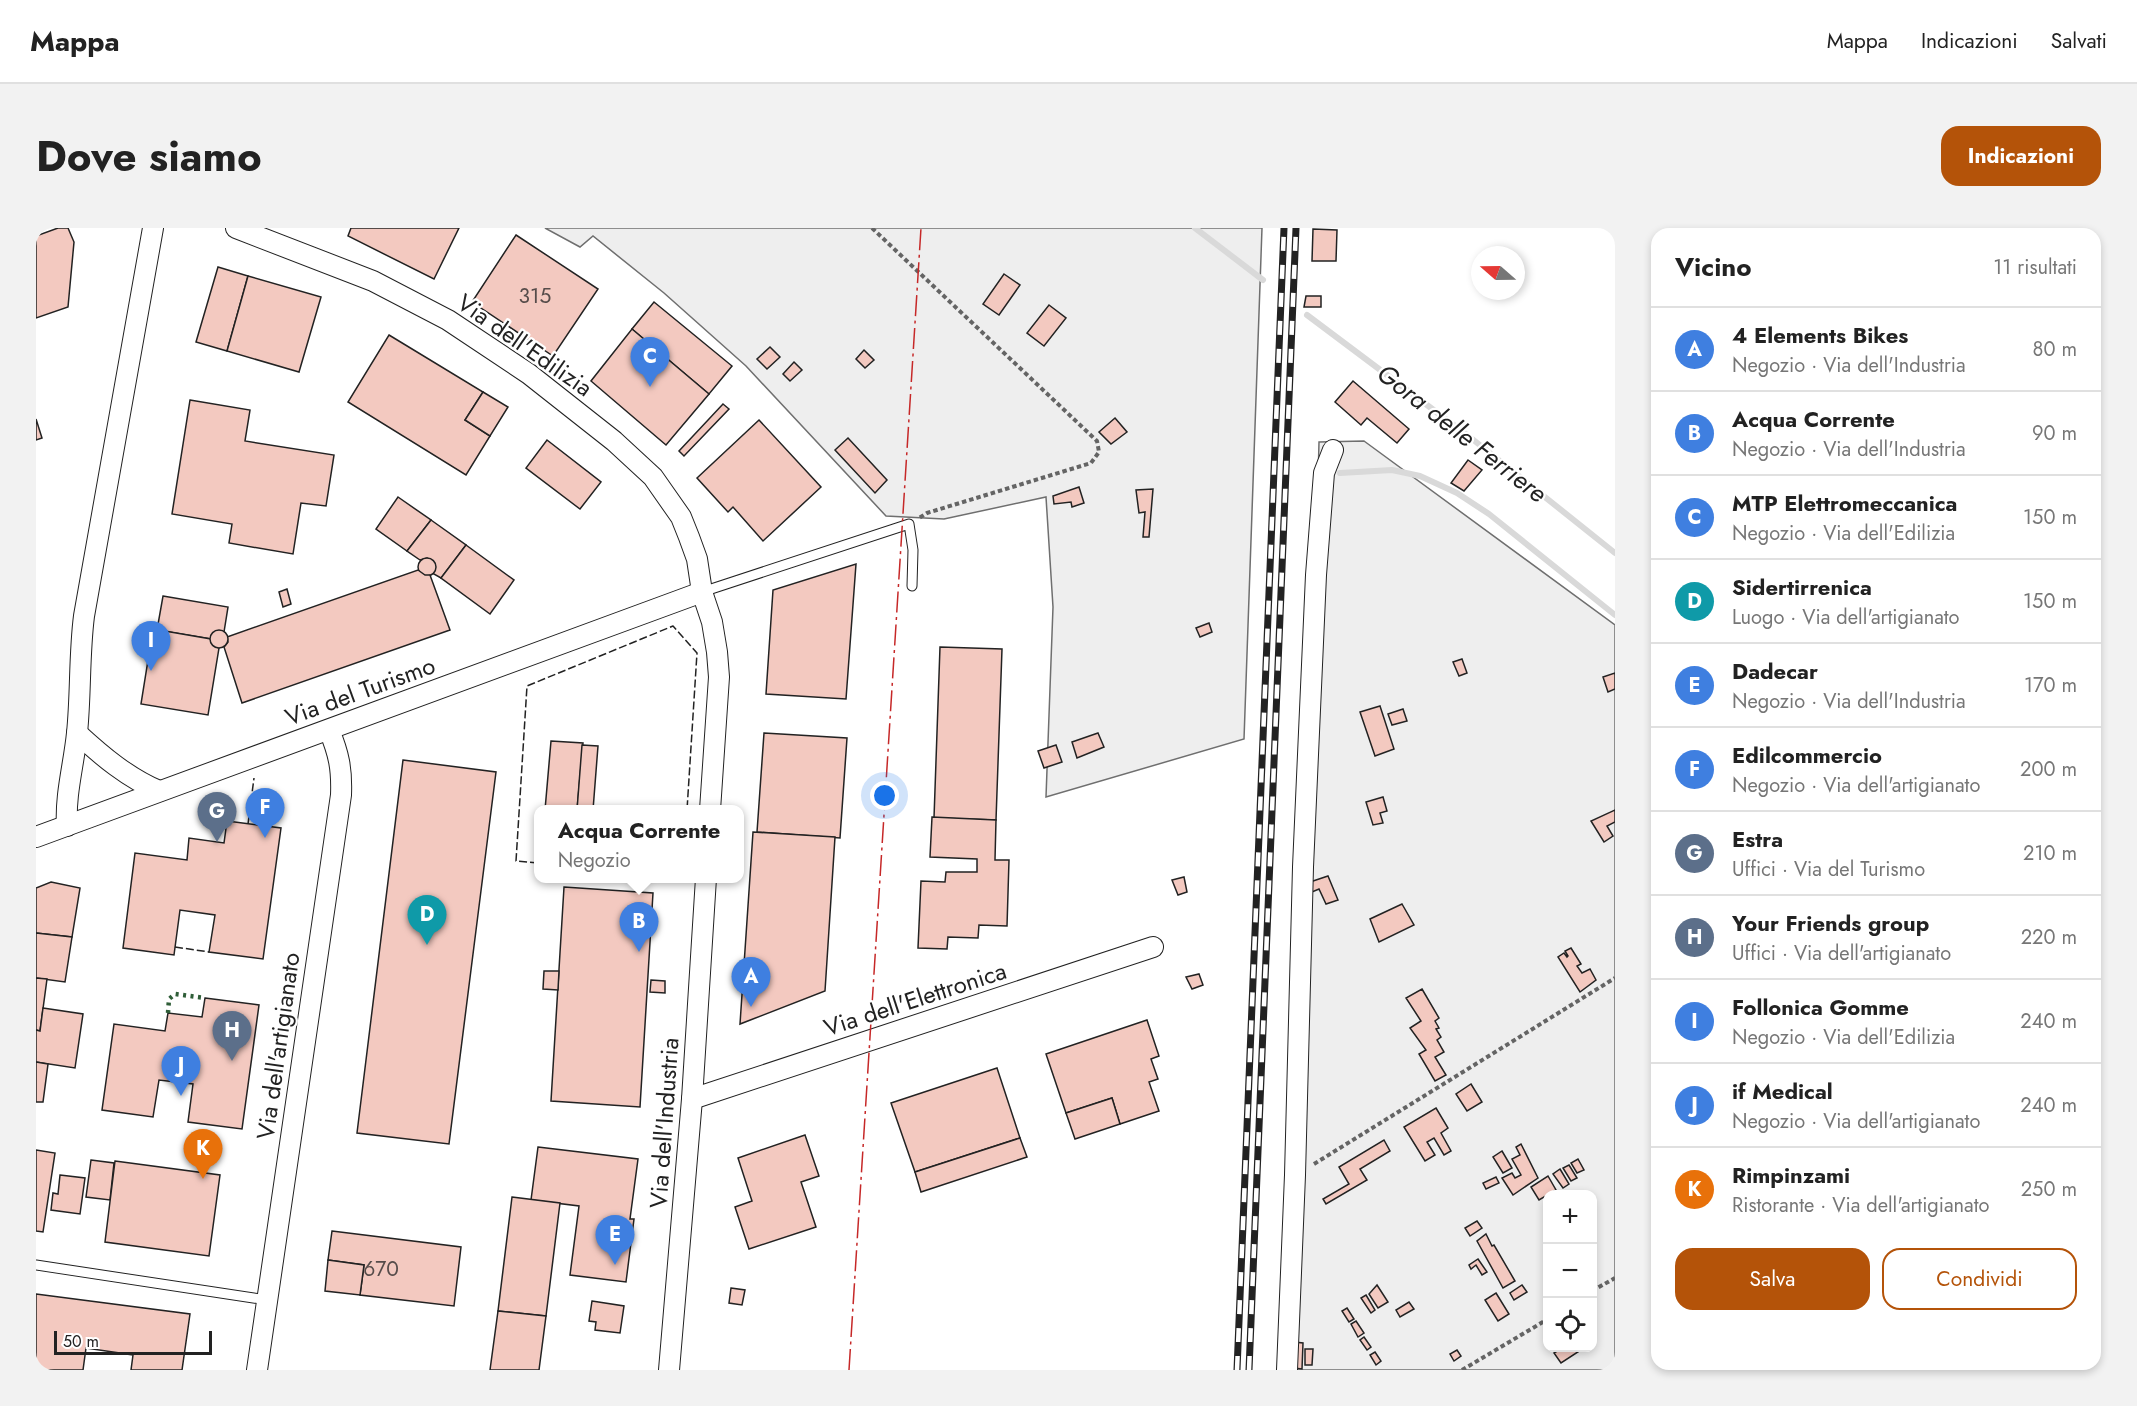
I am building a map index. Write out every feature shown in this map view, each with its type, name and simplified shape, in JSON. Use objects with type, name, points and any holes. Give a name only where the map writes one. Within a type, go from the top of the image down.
[{"type":"street","points":[[67,826],[67,800],[77,733],[84,616],[153,228]]},
{"type":"street","name":"Via dell'Edilizia","points":[[236,228],[374,281],[448,320],[529,374],[614,441],[653,477],[668,497],[685,527],[697,559],[702,592]]},
{"type":"street","points":[[1287,1370],[1303,867],[1316,575],[1324,473],[1333,450]]},
{"type":"street","points":[[702,592],[712,622],[718,677],[710,805]]},
{"type":"street","name":"Via del Turismo","points":[[36,837],[702,592]]},
{"type":"street","name":"Via dell'artigianato","points":[[257,1370],[341,795],[342,773],[339,754],[329,730]]},
{"type":"street","points":[[77,733],[127,774],[159,791]]},
{"type":"street","name":"Via dell'Industria","points":[[669,1370],[692,1099],[706,883]]},
{"type":"street","name":"Via dell'Elettronica","points":[[692,1099],[1153,947]]},
{"type":"lane","points":[[702,592],[909,524],[913,549],[912,586]]},
{"type":"lane","points":[[36,1265],[267,1300]]},
{"type":"path","points":[[872,228],[1096,441],[1099,452],[1091,463],[927,513],[909,524]]},
{"type":"path","points":[[1295,1175],[1615,978]]},
{"type":"path","points":[[1597,1289],[1615,1278]]},
{"type":"path","points":[[1462,1370],[1543,1321]]},
{"type":"shaded area","points":[[545,228],[1262,228],[1244,739],[1046,797],[1053,607],[1046,497],[944,519],[886,516],[746,366],[664,293],[593,236],[580,247]]},
{"type":"shaded area","points":[[1364,441],[1615,625],[1615,1370],[1292,1370],[1301,1151],[1319,442]]},
{"type":"building","points":[[58,228],[68,228],[74,242],[68,307],[36,318],[36,236]]},
{"type":"building","points":[[351,228],[459,228],[434,279],[348,236]]},
{"type":"building","points":[[1313,229],[1337,230],[1336,261],[1312,261]]},
{"type":"building","points":[[516,235],[598,289],[553,356],[472,302]]},
{"type":"building","points":[[218,267],[248,276],[227,351],[196,342]]},
{"type":"building","points":[[1004,274],[1020,285],[999,315],[983,304]]},
{"type":"building","points":[[248,276],[321,297],[299,372],[227,351]]},
{"type":"building","points":[[1306,296],[1321,296],[1321,307],[1304,307]]},
{"type":"building","points":[[654,302],[732,366],[709,394],[632,329]]},
{"type":"building","points":[[1049,305],[1066,318],[1044,346],[1027,333]]},
{"type":"building","points":[[632,329],[709,394],[666,445],[591,381]]},
{"type":"building","points":[[389,335],[483,392],[465,420],[490,436],[466,475],[348,402]]},
{"type":"building","points":[[770,347],[780,357],[767,369],[757,359]]},
{"type":"building","points":[[864,350],[874,360],[865,368],[856,359]]},
{"type":"building","points":[[794,362],[802,370],[790,381],[783,374]]},
{"type":"building","points":[[1353,381],[1409,429],[1397,443],[1367,418],[1361,425],[1335,402]]},
{"type":"building","points":[[483,392],[508,407],[490,436],[465,420]]},
{"type":"building","points":[[190,400],[250,410],[245,441],[334,455],[326,506],[301,503],[293,554],[229,543],[232,524],[172,514]]},
{"type":"building","points":[[723,404],[729,409],[684,456],[679,451]]},
{"type":"building","points":[[1115,418],[1127,432],[1111,444],[1099,432]]},
{"type":"building","points":[[36,419],[42,438],[36,440]]},
{"type":"building","points":[[759,420],[821,487],[763,541],[733,507],[728,512],[697,478]]},
{"type":"building","points":[[848,438],[887,480],[875,493],[835,450]]},
{"type":"building","points":[[547,440],[601,482],[580,509],[526,468]]},
{"type":"building","points":[[1468,460],[1482,470],[1464,491],[1451,483]]},
{"type":"building","points":[[1079,487],[1084,503],[1072,507],[1071,502],[1054,504],[1053,496]]},
{"type":"building","points":[[1153,489],[1149,537],[1143,537],[1145,512],[1139,513],[1136,490]]},
{"type":"building","points":[[398,497],[431,520],[407,551],[376,529]]},
{"type":"building","points":[[431,520],[466,545],[441,578],[432,573],[435,565],[431,560],[427,558],[420,560],[407,551]]},
{"type":"building","points":[[466,545],[514,580],[490,614],[441,578]]},
{"type":"building","points":[[427,558],[433,561],[436,567],[433,573],[427,576],[421,573],[418,567],[421,561]]},
{"type":"building","points":[[856,564],[846,699],[766,694],[773,590]]},
{"type":"building","points":[[418,570],[425,575],[430,575],[450,630],[242,703],[224,647],[228,642],[227,637]]},
{"type":"building","points":[[287,589],[291,604],[283,607],[279,592]]},
{"type":"building","points":[[163,596],[228,607],[224,632],[216,631],[211,639],[157,630]]},
{"type":"building","points":[[1209,623],[1212,632],[1200,637],[1196,628]]},
{"type":"building","points":[[153,629],[211,639],[214,646],[219,648],[208,715],[141,704]]},
{"type":"building","points":[[219,630],[225,633],[228,639],[225,645],[219,648],[213,645],[210,639],[213,633]]},
{"type":"building","points":[[940,647],[1002,649],[996,820],[934,818]]},
{"type":"building","points":[[1462,659],[1467,673],[1459,676],[1453,662]]},
{"type":"building","points":[[1615,673],[1615,689],[1608,692],[1603,677]]},
{"type":"building","points":[[1380,706],[1394,749],[1375,756],[1360,712]]},
{"type":"building","points":[[1403,709],[1407,721],[1392,725],[1388,714]]},
{"type":"building","points":[[764,733],[847,738],[840,838],[757,832]]},
{"type":"building","points":[[1098,733],[1104,747],[1077,758],[1072,742]]},
{"type":"building","points":[[551,741],[583,743],[577,805],[545,805]]},
{"type":"building","points":[[582,745],[598,746],[593,805],[577,805]]},
{"type":"building","points":[[1056,745],[1062,762],[1044,768],[1038,751]]},
{"type":"building","points":[[403,760],[496,772],[449,1144],[357,1133]]},
{"type":"building","points":[[1383,797],[1387,811],[1380,813],[1383,823],[1373,825],[1366,802]]},
{"type":"building","points":[[1615,810],[1615,822],[1607,826],[1613,836],[1604,842],[1591,821]]},
{"type":"building","points":[[932,817],[996,820],[995,860],[1009,860],[1007,926],[979,925],[978,938],[948,937],[947,949],[918,948],[921,881],[945,882],[946,872],[977,872],[977,859],[930,857]]},
{"type":"building","points":[[227,821],[281,828],[263,959],[209,952],[215,915],[180,910],[174,955],[123,948],[135,853],[187,860],[189,838],[224,843]]},
{"type":"building","points":[[753,832],[835,837],[825,991],[740,1024]]},
{"type":"building","points":[[1328,876],[1338,900],[1326,904],[1319,889],[1312,892],[1310,882]]},
{"type":"building","points":[[1184,877],[1187,892],[1178,895],[1172,880]]},
{"type":"building","points":[[51,882],[80,888],[72,937],[36,933],[36,888]]},
{"type":"building","points":[[564,887],[653,893],[640,1107],[551,1101]]},
{"type":"building","points":[[1402,904],[1414,925],[1379,942],[1370,919]]},
{"type":"building","points":[[36,933],[72,937],[65,982],[36,978]]},
{"type":"building","points":[[1571,948],[1581,964],[1577,966],[1582,973],[1590,969],[1596,980],[1580,992],[1558,957],[1564,953],[1567,957],[1565,951]]},
{"type":"building","points":[[544,971],[559,971],[558,990],[543,989]]},
{"type":"building","points":[[1199,974],[1203,985],[1192,989],[1186,977]]},
{"type":"building","points":[[36,978],[47,979],[40,1031],[36,1030]]},
{"type":"building","points":[[651,980],[665,981],[665,993],[650,992]]},
{"type":"building","points":[[1422,989],[1439,1018],[1435,1021],[1439,1028],[1436,1029],[1441,1037],[1437,1040],[1444,1052],[1435,1057],[1446,1075],[1435,1081],[1419,1054],[1426,1050],[1410,1028],[1421,1021],[1406,998]]},
{"type":"building","points":[[205,998],[259,1005],[242,1129],[188,1122],[193,1084],[159,1080],[153,1117],[102,1110],[114,1024],[165,1031],[168,1013],[202,1017]]},
{"type":"building","points":[[43,1008],[83,1014],[75,1068],[36,1062],[36,1030],[40,1031]]},
{"type":"building","points":[[1147,1020],[1159,1056],[1151,1059],[1158,1079],[1149,1082],[1159,1111],[1120,1124],[1112,1098],[1066,1113],[1046,1054]]},
{"type":"building","points":[[36,1062],[48,1064],[43,1102],[36,1102]]},
{"type":"building","points":[[997,1068],[1020,1138],[915,1172],[891,1103]]},
{"type":"building","points":[[1471,1084],[1482,1102],[1467,1111],[1456,1094]]},
{"type":"building","points":[[1112,1098],[1120,1124],[1075,1139],[1066,1113]]},
{"type":"building","points":[[1436,1108],[1448,1128],[1441,1133],[1451,1151],[1444,1155],[1434,1138],[1427,1142],[1435,1155],[1425,1161],[1404,1127]]},
{"type":"building","points":[[805,1135],[819,1176],[801,1182],[816,1227],[749,1249],[735,1207],[752,1201],[738,1158]]},
{"type":"building","points":[[1020,1138],[1027,1157],[921,1192],[915,1172]]},
{"type":"building","points":[[1384,1140],[1390,1151],[1360,1169],[1367,1180],[1326,1204],[1323,1199],[1349,1184],[1339,1167]]},
{"type":"building","points":[[1521,1144],[1538,1178],[1513,1195],[1502,1178],[1512,1173],[1515,1178],[1521,1175],[1512,1159],[1520,1155],[1516,1147]]},
{"type":"building","points":[[538,1147],[638,1159],[630,1219],[634,1219],[626,1282],[570,1275],[579,1206],[531,1200]]},
{"type":"building","points":[[36,1150],[55,1153],[43,1232],[36,1231]]},
{"type":"building","points":[[1502,1151],[1512,1168],[1503,1173],[1493,1157]]},
{"type":"building","points":[[1578,1159],[1584,1170],[1577,1173],[1571,1163]]},
{"type":"building","points":[[91,1160],[114,1163],[110,1200],[86,1197]]},
{"type":"building","points":[[115,1161],[220,1175],[209,1256],[105,1242]]},
{"type":"building","points":[[1569,1165],[1577,1178],[1571,1181],[1563,1168]]},
{"type":"building","points":[[1560,1169],[1569,1184],[1563,1188],[1553,1174]]},
{"type":"building","points":[[60,1175],[85,1178],[80,1214],[51,1210],[53,1193],[58,1194]]},
{"type":"building","points":[[1548,1176],[1556,1190],[1543,1190],[1543,1198],[1539,1200],[1531,1187]]},
{"type":"building","points":[[1496,1177],[1499,1183],[1486,1189],[1483,1183]]},
{"type":"building","points":[[512,1197],[560,1203],[546,1316],[498,1311]]},
{"type":"building","points":[[1477,1221],[1482,1228],[1470,1236],[1465,1228]]},
{"type":"building","points":[[332,1231],[461,1247],[454,1306],[360,1295],[364,1265],[328,1260]]},
{"type":"building","points":[[1486,1234],[1515,1281],[1503,1288],[1477,1241]]},
{"type":"building","points":[[1478,1259],[1487,1272],[1482,1275],[1476,1265],[1471,1269],[1469,1265]]},
{"type":"building","points":[[328,1260],[364,1265],[360,1295],[325,1291]]},
{"type":"building","points":[[1377,1285],[1388,1302],[1378,1308],[1369,1294]]},
{"type":"building","points":[[1522,1285],[1527,1292],[1514,1300],[1510,1293]]},
{"type":"building","points":[[731,1288],[745,1290],[742,1305],[729,1303]]},
{"type":"building","points":[[1496,1293],[1509,1314],[1498,1321],[1485,1300]]},
{"type":"building","points":[[36,1294],[190,1314],[182,1370],[131,1370],[133,1355],[86,1348],[83,1370],[36,1370]]},
{"type":"building","points":[[1366,1295],[1375,1310],[1371,1313],[1361,1298]]},
{"type":"building","points":[[592,1301],[624,1306],[620,1333],[595,1330],[596,1322],[589,1321]]},
{"type":"building","points":[[1409,1302],[1414,1309],[1400,1317],[1396,1310]]},
{"type":"building","points":[[1347,1308],[1354,1319],[1349,1322],[1342,1311]]},
{"type":"building","points":[[498,1311],[546,1316],[539,1370],[490,1370]]},
{"type":"building","points":[[1356,1321],[1364,1333],[1358,1337],[1351,1324]]},
{"type":"building","points":[[1364,1337],[1371,1347],[1367,1350],[1360,1340]]},
{"type":"building","points":[[1294,1342],[1303,1343],[1302,1369],[1294,1368]]},
{"type":"building","points":[[1305,1349],[1313,1349],[1312,1365],[1305,1365]]},
{"type":"building","points":[[1457,1350],[1461,1356],[1454,1361],[1450,1354]]},
{"type":"building","points":[[1375,1352],[1381,1361],[1376,1365],[1370,1355]]},
{"type":"building","points":[[1556,1352],[1578,1352],[1561,1363],[1554,1353]]},
{"type":"waterway","name":"Gora delle Ferriere","points":[[1195,228],[1263,280]]},
{"type":"waterway","name":"Gora delle Ferriere","points":[[1307,315],[1471,438],[1615,553]]},
{"type":"waterway","points":[[1340,473],[1392,470],[1420,476],[1457,493],[1489,514],[1615,615]]},
{"type":"railway","points":[[1237,1370],[1284,228]]},
{"type":"railway","points":[[1249,1370],[1296,228]]},
{"type":"hedge","points":[[168,1013],[169,999],[175,994],[205,998]]},
{"type":"fence","points":[[534,863],[516,861],[527,686],[673,626],[697,653],[687,805]]},
{"type":"fence","points":[[248,824],[254,778]]},
{"type":"fence","points":[[175,947],[209,952]]},
{"type":"power","points":[[849,1370],[921,228]]},
{"type":"place","name":"MTP Elettromeccanica","points":[[650,387]]},
{"type":"place","name":"Follonica Gomme","points":[[151,671]]},
{"type":"place","name":"Edilcommercio","points":[[265,838]]},
{"type":"place","name":"Estra","points":[[217,842]]},
{"type":"place","name":"Sidertirrenica","points":[[427,945]]},
{"type":"place","name":"Acqua Corrente","points":[[639,952]]},
{"type":"place","name":"4 Elements Bikes","points":[[751,1007]]},
{"type":"place","name":"Your Friends group","points":[[232,1061]]},
{"type":"place","name":"if Medical","points":[[181,1096]]},
{"type":"place","name":"Rimpinzami","points":[[203,1179]]},
{"type":"place","name":"Dadecar","points":[[615,1265]]}]
